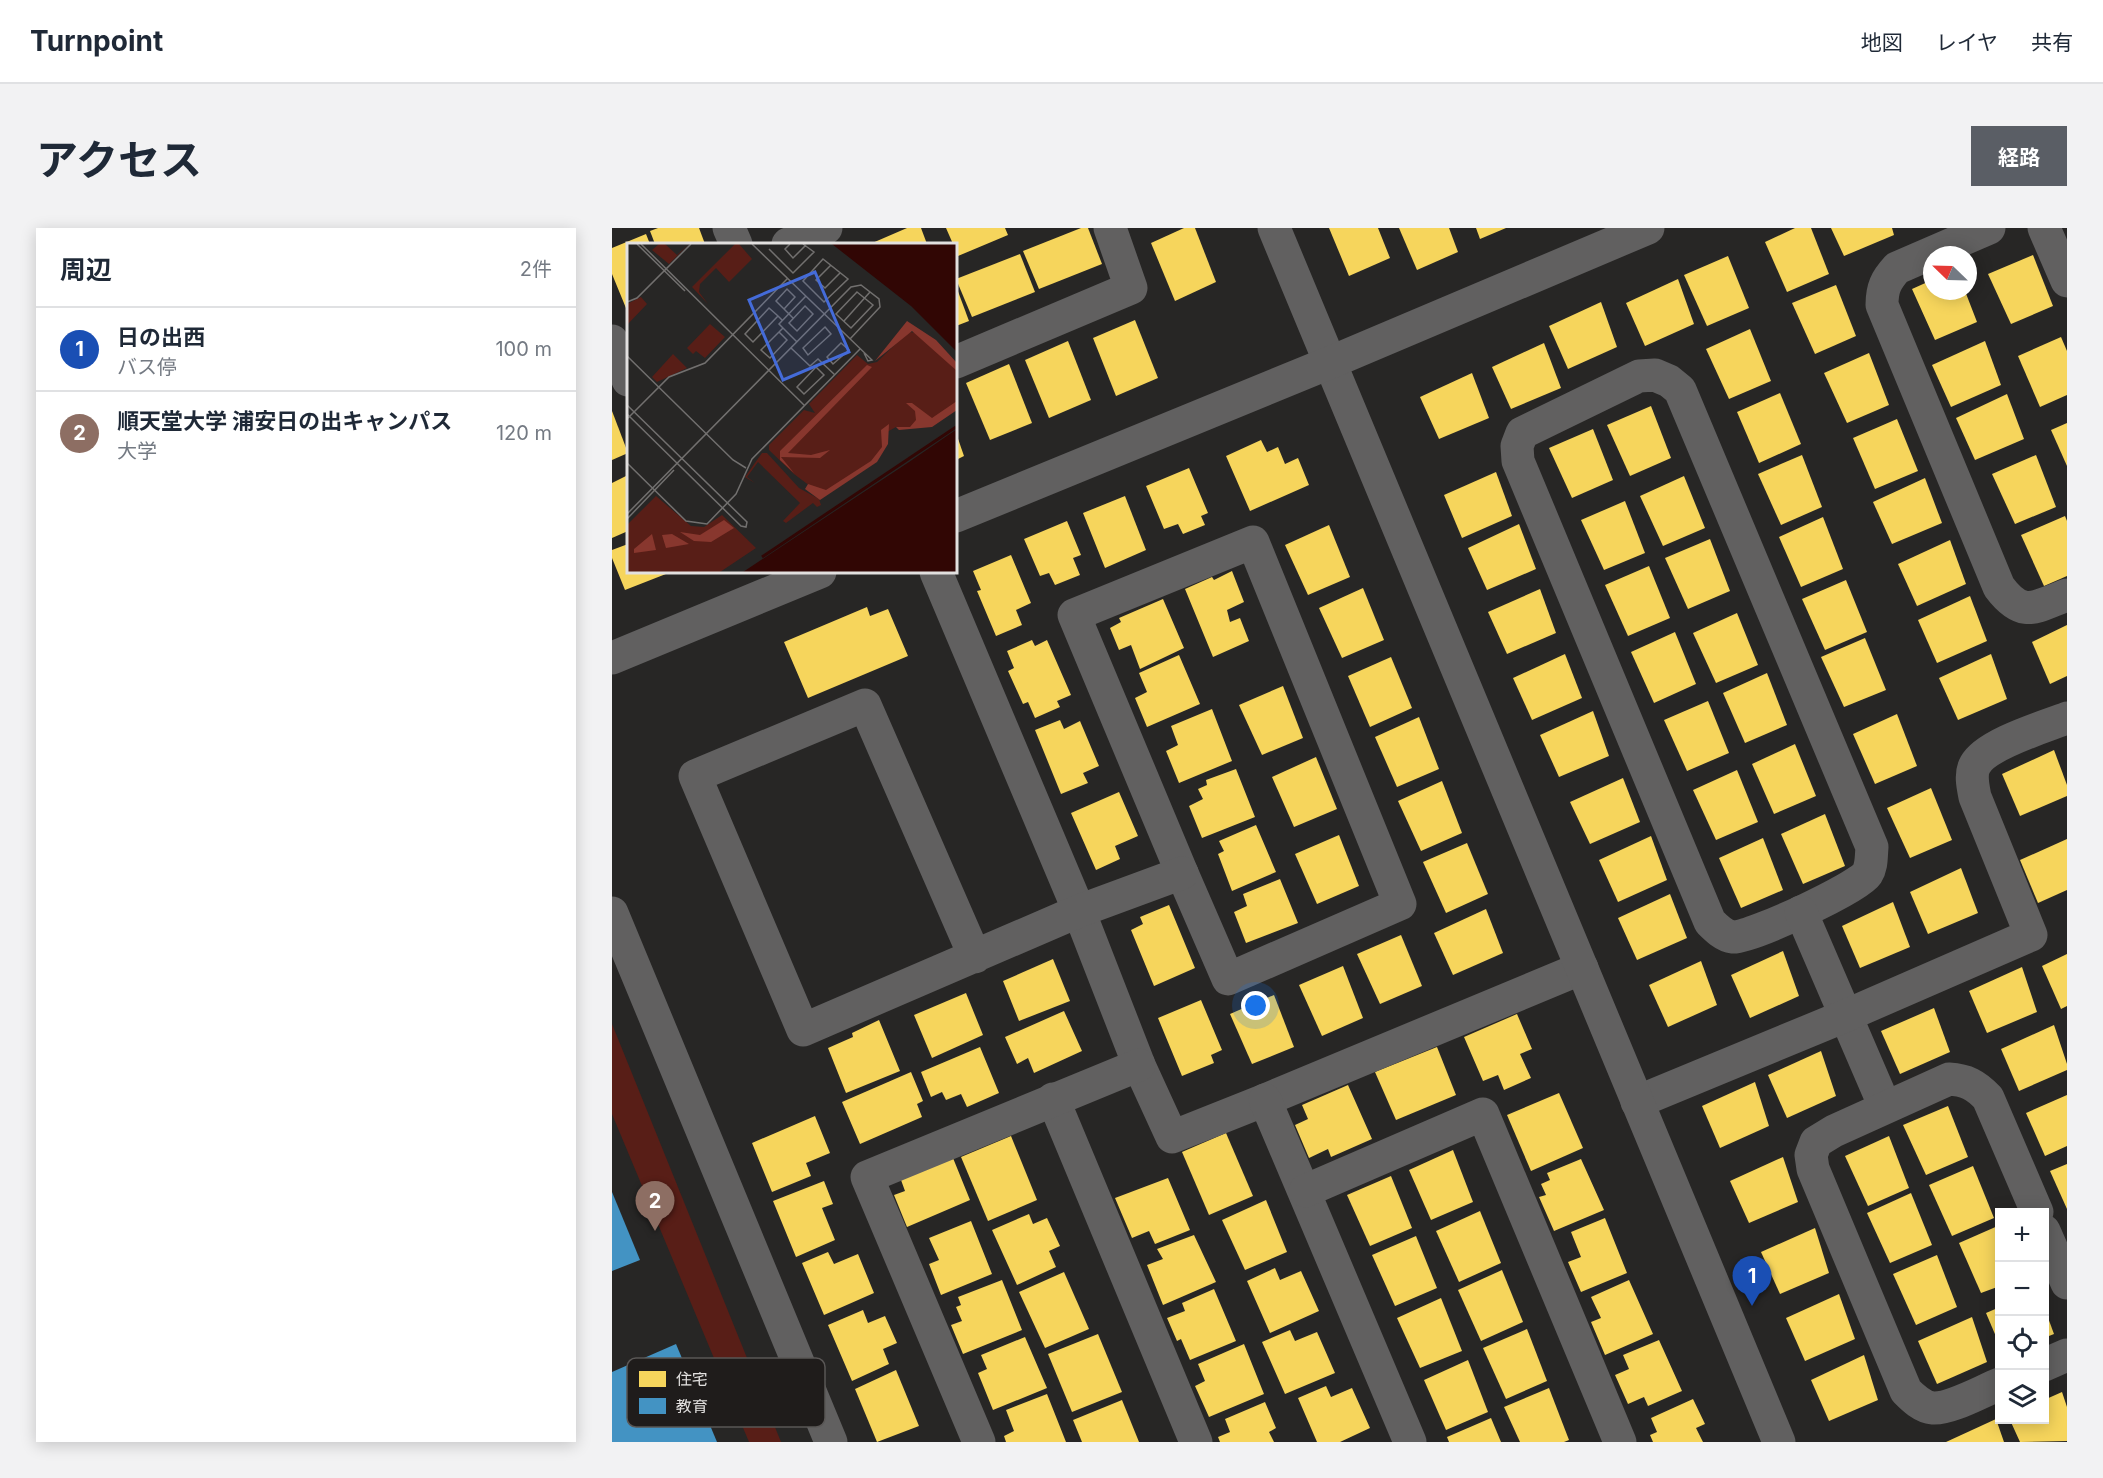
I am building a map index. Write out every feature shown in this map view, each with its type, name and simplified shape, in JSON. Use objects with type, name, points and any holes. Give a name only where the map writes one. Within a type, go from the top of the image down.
[{"type":"street","points":[[729,228],[736,243]]},
{"type":"street","points":[[790,243],[826,228]]},
{"type":"street","points":[[957,362],[1131,288],[1110,228]]},
{"type":"street","points":[[1274,228],[1779,1442]]},
{"type":"street","points":[[957,516],[1329,363],[1648,228]]},
{"type":"street","points":[[1989,228],[1897,268],[1888,278],[1882,291],[1882,304],[1999,587],[2010,602],[2025,609],[2067,595]]},
{"type":"street","points":[[2044,228],[2067,281]]},
{"type":"street","points":[[612,341],[627,378]]},
{"type":"street","points":[[1655,375],[1669,381],[1680,390],[1872,847],[1871,864],[1866,876],[1854,886],[1801,912],[1748,934],[1733,937],[1719,931],[1710,922],[1518,461],[1517,446],[1522,433],[1639,376],[1655,375]]},
{"type":"street","points":[[1254,542],[1400,904],[1228,979],[1182,873],[1074,615],[1254,542]]},
{"type":"street","points":[[612,658],[818,573]]},
{"type":"street","points":[[936,573],[1079,911],[1139,1065],[1172,1137],[1582,968]]},
{"type":"street","points":[[975,957],[865,705],[695,776],[803,1030],[975,957],[1079,911],[1182,873]]},
{"type":"street","points":[[1637,1102],[1845,1016],[2031,935],[1975,797],[1972,783],[1973,767],[1981,756],[1994,748],[2067,718]]},
{"type":"street","points":[[1801,912],[1885,1107]]},
{"type":"street","points":[[612,913],[796,1358]]},
{"type":"street","points":[[979,1442],[867,1177],[1139,1065]]},
{"type":"street","points":[[1995,1386],[1946,1407],[1932,1408],[1916,1401],[1906,1391],[1813,1169],[1810,1155],[1815,1142],[1834,1131],[1949,1079],[1964,1080],[1979,1088],[1988,1098],[2035,1208]]},
{"type":"street","points":[[1053,1099],[1196,1442]]},
{"type":"street","points":[[1265,1100],[1410,1442]]},
{"type":"street","points":[[1305,1191],[1483,1114],[1620,1442]]},
{"type":"street","points":[[2049,1242],[2067,1283]]},
{"type":"street","points":[[2049,1363],[2067,1355]]},
{"type":"street","points":[[825,1427],[831,1442]]},
{"type":"shaded area","points":[[612,1024],[747,1358],[714,1358],[612,1114]]},
{"type":"shaded area","points":[[743,1427],[775,1427],[781,1442],[749,1442]]},
{"type":"building: 住宅","points":[[658,228],[699,228],[705,243],[655,243],[650,231]]},
{"type":"building: 住宅","points":[[907,228],[921,228],[927,243],[872,243]]},
{"type":"building: 住宅","points":[[946,228],[1005,228],[1008,235],[958,256],[957,243],[953,243]]},
{"type":"building: 住宅","points":[[1081,228],[1088,228],[1102,264],[1039,289],[1023,251]]},
{"type":"building: 住宅","points":[[1184,228],[1195,228],[1216,282],[1175,301],[1151,243]]},
{"type":"building: 住宅","points":[[1329,228],[1378,228],[1390,258],[1349,276]]},
{"type":"building: 住宅","points":[[1399,228],[1449,228],[1458,252],[1417,270]]},
{"type":"building: 住宅","points":[[1476,228],[1506,228],[1480,239]]},
{"type":"building: 住宅","points":[[1795,228],[1811,228],[1829,274],[1787,292],[1765,242]]},
{"type":"building: 住宅","points":[[1831,228],[1892,228],[1894,235],[1844,256]]},
{"type":"building: 住宅","points":[[646,234],[650,243],[627,243],[627,311],[612,274],[612,248]]},
{"type":"building: 住宅","points":[[1020,254],[1035,292],[972,317],[957,279]]},
{"type":"building: 住宅","points":[[2033,255],[2053,306],[2011,324],[1988,274]]},
{"type":"building: 住宅","points":[[1728,256],[1749,308],[1707,326],[1684,275]]},
{"type":"building: 住宅","points":[[1678,279],[1694,324],[1645,346],[1626,303]]},
{"type":"building: 住宅","points":[[1923,284],[1923,300],[1968,300],[1977,322],[1935,340],[1912,289]]},
{"type":"building: 住宅","points":[[1836,285],[1856,336],[1815,354],[1792,303]]},
{"type":"building: 住宅","points":[[957,289],[969,321],[957,326]]},
{"type":"building: 住宅","points":[[1601,302],[1617,347],[1568,369],[1549,326]]},
{"type":"building: 住宅","points":[[1135,320],[1158,378],[1116,396],[1093,338]]},
{"type":"building: 住宅","points":[[1750,329],[1771,381],[1729,399],[1706,349]]},
{"type":"building: 住宅","points":[[2061,337],[2067,351],[2067,395],[2040,407],[2018,356]]},
{"type":"building: 住宅","points":[[1068,341],[1091,400],[1049,418],[1025,360]]},
{"type":"building: 住宅","points":[[1985,341],[2001,385],[1951,407],[1932,365]]},
{"type":"building: 住宅","points":[[1544,343],[1561,388],[1511,409],[1492,367]]},
{"type":"building: 住宅","points":[[1869,353],[1889,405],[1847,423],[1824,373]]},
{"type":"building: 住宅","points":[[1009,364],[1032,423],[990,440],[966,383]]},
{"type":"building: 住宅","points":[[1472,373],[1489,418],[1439,439],[1420,397]]},
{"type":"building: 住宅","points":[[1780,393],[1801,444],[1759,463],[1737,412]]},
{"type":"building: 住宅","points":[[2007,394],[2024,439],[1975,460],[1956,418]]},
{"type":"building: 住宅","points":[[1651,406],[1671,458],[1630,476],[1607,425]]},
{"type":"building: 住宅","points":[[612,411],[627,453],[612,460]]},
{"type":"building: 住宅","points":[[1897,419],[1918,471],[1875,489],[1853,438]]},
{"type":"building: 住宅","points":[[2067,423],[2067,466],[2051,430]]},
{"type":"building: 住宅","points":[[1593,429],[1613,480],[1572,498],[1549,448]]},
{"type":"building: 住宅","points":[[957,436],[964,456],[957,460]]},
{"type":"building: 住宅","points":[[1261,440],[1267,452],[1278,447],[1285,464],[1298,458],[1309,485],[1250,511],[1226,456]]},
{"type":"building: 住宅","points":[[1802,455],[1822,507],[1781,525],[1758,474]]},
{"type":"building: 住宅","points":[[2036,455],[2056,507],[2015,524],[1992,474]]},
{"type":"building: 住宅","points":[[1189,468],[1208,513],[1201,516],[1205,525],[1183,534],[1178,524],[1164,529],[1146,486]]},
{"type":"building: 住宅","points":[[1496,472],[1512,516],[1462,538],[1444,495]]},
{"type":"building: 住宅","points":[[627,476],[627,531],[612,538],[612,483]]},
{"type":"building: 住宅","points":[[1684,476],[1705,528],[1663,546],[1640,496]]},
{"type":"building: 住宅","points":[[1925,478],[1942,523],[1892,544],[1873,502]]},
{"type":"building: 住宅","points":[[1125,496],[1146,550],[1105,568],[1083,513]]},
{"type":"building: 住宅","points":[[1625,501],[1645,553],[1604,570],[1581,520]]},
{"type":"building: 住宅","points":[[2065,516],[2067,521],[2067,576],[2044,586],[2021,535]]},
{"type":"building: 住宅","points":[[1823,517],[1843,569],[1801,587],[1779,537]]},
{"type":"building: 住宅","points":[[1067,521],[1081,555],[1073,558],[1080,575],[1055,585],[1049,573],[1040,576],[1024,539]]},
{"type":"building: 住宅","points":[[1519,524],[1536,569],[1487,590],[1468,548]]},
{"type":"building: 住宅","points":[[1329,525],[1350,577],[1308,595],[1285,545]]},
{"type":"building: 住宅","points":[[1710,539],[1730,591],[1688,609],[1665,558]]},
{"type":"building: 住宅","points":[[1950,540],[1966,584],[1917,606],[1898,564]]},
{"type":"building: 住宅","points":[[627,544],[627,573],[668,573],[625,590],[612,558],[612,550]]},
{"type":"building: 住宅","points":[[1011,555],[1031,603],[1016,610],[1022,625],[996,636],[977,591],[981,590],[973,571]]},
{"type":"building: 住宅","points":[[1649,566],[1670,618],[1628,636],[1605,585]]},
{"type":"building: 住宅","points":[[1232,571],[1244,602],[1227,610],[1230,622],[1240,618],[1249,641],[1213,657],[1185,589],[1212,577],[1214,580]]},
{"type":"building: 住宅","points":[[1846,580],[1867,632],[1825,650],[1802,599]]},
{"type":"building: 住宅","points":[[1363,588],[1384,640],[1342,658],[1319,608]]},
{"type":"building: 住宅","points":[[1540,589],[1556,633],[1507,654],[1488,612]]},
{"type":"building: 住宅","points":[[1970,596],[1987,641],[1937,663],[1918,620]]},
{"type":"building: 住宅","points":[[1163,599],[1184,648],[1140,669],[1131,645],[1119,650],[1110,628],[1121,622],[1119,618]]},
{"type":"building: 住宅","points":[[867,607],[870,616],[888,609],[908,656],[808,698],[784,642]]},
{"type":"building: 住宅","points":[[1737,613],[1758,665],[1716,683],[1693,633]]},
{"type":"building: 住宅","points":[[2067,625],[2067,676],[2050,684],[2032,642]]},
{"type":"building: 住宅","points":[[1675,632],[1696,684],[1654,703],[1631,652]]},
{"type":"building: 住宅","points":[[1865,638],[1886,690],[1844,707],[1821,657]]},
{"type":"building: 住宅","points":[[1032,640],[1035,646],[1047,640],[1071,695],[1057,701],[1060,707],[1035,718],[1028,702],[1023,704],[1008,671],[1014,668],[1007,651]]},
{"type":"building: 住宅","points":[[1565,654],[1582,698],[1532,720],[1513,678]]},
{"type":"building: 住宅","points":[[1991,654],[2007,699],[1958,720],[1939,678]]},
{"type":"building: 住宅","points":[[1179,655],[1200,704],[1147,727],[1135,698],[1147,692],[1139,673]]},
{"type":"building: 住宅","points":[[1391,657],[1412,708],[1370,727],[1348,676]]},
{"type":"building: 住宅","points":[[1767,673],[1787,725],[1745,743],[1723,693]]},
{"type":"building: 住宅","points":[[1283,686],[1303,738],[1262,755],[1239,705]]},
{"type":"building: 住宅","points":[[1708,701],[1729,753],[1687,771],[1664,720]]},
{"type":"building: 住宅","points":[[1212,709],[1232,761],[1179,783],[1166,751],[1178,745],[1171,726]]},
{"type":"building: 住宅","points":[[1593,711],[1609,756],[1559,777],[1540,735]]},
{"type":"building: 住宅","points":[[1897,714],[1917,766],[1875,784],[1853,734]]},
{"type":"building: 住宅","points":[[1419,717],[1439,769],[1397,787],[1375,737]]},
{"type":"building: 住宅","points":[[1060,720],[1064,729],[1080,721],[1099,766],[1083,773],[1088,783],[1061,794],[1035,730]]},
{"type":"building: 住宅","points":[[1795,744],[1816,796],[1774,814],[1752,764]]},
{"type":"building: 住宅","points":[[2054,750],[2067,785],[2067,796],[2020,816],[2002,774]]},
{"type":"building: 住宅","points":[[1316,757],[1337,809],[1294,827],[1272,777]]},
{"type":"building: 住宅","points":[[1236,769],[1255,817],[1202,838],[1189,806],[1203,799],[1198,789],[1207,785],[1206,780]]},
{"type":"building: 住宅","points":[[1737,770],[1758,822],[1716,840],[1693,790]]},
{"type":"building: 住宅","points":[[1623,778],[1640,822],[1590,844],[1570,802]]},
{"type":"building: 住宅","points":[[1442,781],[1462,833],[1421,851],[1398,801]]},
{"type":"building: 住宅","points":[[1931,788],[1952,840],[1910,858],[1887,808]]},
{"type":"building: 住宅","points":[[1119,792],[1138,836],[1115,846],[1120,859],[1096,870],[1071,813]]},
{"type":"building: 住宅","points":[[1825,814],[1845,866],[1803,884],[1781,834]]},
{"type":"building: 住宅","points":[[1256,825],[1276,872],[1232,891],[1218,854],[1224,851],[1219,841]]},
{"type":"building: 住宅","points":[[1339,835],[1359,886],[1317,904],[1295,854]]},
{"type":"building: 住宅","points":[[1651,836],[1667,880],[1618,902],[1599,860]]},
{"type":"building: 住宅","points":[[1763,838],[1783,890],[1741,908],[1719,858]]},
{"type":"building: 住宅","points":[[2067,839],[2067,890],[2038,903],[2020,860]]},
{"type":"building: 住宅","points":[[1467,843],[1488,894],[1446,913],[1423,862]]},
{"type":"building: 住宅","points":[[1961,868],[1978,913],[1928,934],[1910,892]]},
{"type":"building: 住宅","points":[[1280,879],[1298,923],[1246,943],[1234,912],[1247,906],[1243,894]]},
{"type":"building: 住宅","points":[[1670,894],[1687,938],[1637,960],[1618,918]]},
{"type":"building: 住宅","points":[[1893,902],[1910,947],[1860,968],[1842,926]]},
{"type":"building: 住宅","points":[[1169,905],[1195,968],[1154,986],[1131,930],[1143,924],[1140,917]]},
{"type":"building: 住宅","points":[[1486,909],[1503,953],[1453,975],[1434,933]]},
{"type":"building: 住宅","points":[[1401,935],[1422,986],[1380,1004],[1357,954]]},
{"type":"building: 住宅","points":[[1783,951],[1799,996],[1750,1018],[1731,975]]},
{"type":"building: 住宅","points":[[2067,954],[2067,1006],[2061,1009],[2042,966]]},
{"type":"building: 住宅","points":[[1053,959],[1070,1001],[1019,1021],[1003,981]]},
{"type":"building: 住宅","points":[[1701,961],[1717,1005],[1668,1027],[1649,985]]},
{"type":"building: 住宅","points":[[1343,966],[1363,1018],[1322,1036],[1299,985]]},
{"type":"building: 住宅","points":[[2022,967],[2037,1012],[1987,1033],[1969,991]]},
{"type":"building: 住宅","points":[[966,993],[983,1035],[932,1058],[914,1015]]},
{"type":"building: 住宅","points":[[1274,995],[1294,1047],[1252,1064],[1230,1014]]},
{"type":"building: 住宅","points":[[1201,1000],[1222,1050],[1211,1055],[1214,1063],[1182,1076],[1158,1018]]},
{"type":"building: 住宅","points":[[1934,1008],[1950,1052],[1900,1074],[1881,1031]]},
{"type":"building: 住宅","points":[[1064,1011],[1082,1051],[1034,1073],[1028,1058],[1017,1064],[1005,1037]]},
{"type":"building: 住宅","points":[[1517,1014],[1532,1049],[1520,1054],[1531,1078],[1504,1090],[1498,1075],[1483,1081],[1464,1037]]},
{"type":"building: 住宅","points":[[879,1020],[900,1071],[846,1093],[828,1048],[853,1037],[852,1033]]},
{"type":"building: 住宅","points":[[2054,1025],[2067,1070],[2019,1091],[2001,1049]]},
{"type":"building: 住宅","points":[[980,1047],[999,1093],[967,1107],[961,1094],[946,1100],[942,1092],[931,1097],[921,1072]]},
{"type":"building: 住宅","points":[[1437,1047],[1456,1095],[1396,1120],[1375,1072]]},
{"type":"building: 住宅","points":[[1821,1051],[1836,1096],[1787,1118],[1768,1075]]},
{"type":"building: 住宅","points":[[911,1072],[923,1101],[917,1104],[922,1117],[860,1144],[842,1102]]},
{"type":"building: 住宅","points":[[1755,1082],[1769,1126],[1720,1148],[1702,1106]]},
{"type":"building: 住宅","points":[[1348,1085],[1372,1139],[1331,1157],[1328,1149],[1309,1158],[1295,1125],[1308,1119],[1302,1105]]},
{"type":"building: 住宅","points":[[1559,1093],[1583,1148],[1531,1171],[1507,1115]]},
{"type":"building: 住宅","points":[[2067,1095],[2067,1146],[2045,1156],[2026,1113]]},
{"type":"building: 住宅","points":[[1948,1106],[1968,1157],[1926,1175],[1903,1125]]},
{"type":"building: 住宅","points":[[815,1116],[830,1153],[806,1163],[811,1176],[772,1192],[752,1143]]},
{"type":"building: 住宅","points":[[1226,1133],[1253,1196],[1209,1215],[1182,1152]]},
{"type":"building: 住宅","points":[[1011,1136],[1037,1200],[988,1221],[961,1157]]},
{"type":"building: 住宅","points":[[1889,1136],[1909,1188],[1868,1206],[1845,1156]]},
{"type":"building: 住宅","points":[[1453,1150],[1473,1202],[1431,1220],[1409,1170]]},
{"type":"building: 住宅","points":[[1783,1157],[1798,1202],[1749,1223],[1730,1181]]},
{"type":"building: 住宅","points":[[953,1158],[970,1200],[907,1227],[894,1195],[905,1191],[901,1180]]},
{"type":"building: 住宅","points":[[1581,1159],[1604,1210],[1554,1231],[1539,1197],[1546,1195],[1541,1184],[1550,1180],[1547,1173]]},
{"type":"building: 住宅","points":[[2067,1164],[2067,1209],[2050,1171]]},
{"type":"building: 住宅","points":[[1973,1166],[1994,1218],[1952,1236],[1929,1185]]},
{"type":"building: 住宅","points":[[1391,1176],[1412,1228],[1370,1246],[1347,1195]]},
{"type":"building: 住宅","points":[[1168,1178],[1190,1230],[1155,1244],[1149,1231],[1132,1238],[1115,1198]]},
{"type":"building: 住宅","points":[[824,1181],[833,1204],[822,1208],[835,1240],[796,1257],[773,1201]]},
{"type":"building: 住宅","points":[[1911,1193],[1932,1245],[1890,1263],[1867,1213]]},
{"type":"building: 住宅","points":[[1266,1200],[1287,1252],[1245,1270],[1222,1220]]},
{"type":"building: 住宅","points":[[1480,1211],[1501,1263],[1459,1282],[1436,1231]]},
{"type":"building: 住宅","points":[[1029,1214],[1033,1224],[1047,1218],[1060,1246],[1049,1251],[1056,1267],[1017,1285],[992,1230]]},
{"type":"building: 住宅","points":[[1605,1218],[1627,1273],[1581,1292],[1568,1262],[1581,1257],[1571,1232]]},
{"type":"building: 住宅","points":[[971,1221],[992,1274],[941,1295],[929,1264],[939,1260],[929,1238]]},
{"type":"building: 住宅","points":[[1995,1227],[1995,1288],[1981,1293],[1959,1243]]},
{"type":"building: 住宅","points":[[1815,1228],[1829,1273],[1780,1294],[1761,1252]]},
{"type":"building: 住宅","points":[[1194,1235],[1216,1282],[1163,1305],[1147,1265],[1163,1259],[1157,1249]]},
{"type":"building: 住宅","points":[[1416,1236],[1437,1288],[1395,1306],[1372,1255]]},
{"type":"building: 住宅","points":[[828,1252],[834,1264],[858,1254],[874,1293],[824,1315],[802,1263]]},
{"type":"building: 住宅","points":[[1937,1255],[1957,1307],[1916,1325],[1893,1274]]},
{"type":"building: 住宅","points":[[1275,1268],[1280,1280],[1301,1271],[1319,1311],[1270,1333],[1247,1281]]},
{"type":"building: 住宅","points":[[1502,1270],[1523,1322],[1481,1341],[1458,1290]]},
{"type":"building: 住宅","points":[[1064,1272],[1089,1329],[1045,1348],[1019,1292]]},
{"type":"building: 住宅","points":[[1002,1280],[1022,1330],[963,1354],[951,1325],[962,1321],[956,1307],[961,1305],[958,1297]]},
{"type":"building: 住宅","points":[[1629,1280],[1653,1334],[1605,1355],[1591,1322],[1601,1318],[1591,1297]]},
{"type":"building: 住宅","points":[[1214,1289],[1236,1341],[1190,1360],[1181,1339],[1177,1341],[1167,1318],[1185,1311],[1182,1303]]},
{"type":"building: 住宅","points":[[1839,1294],[1855,1339],[1805,1361],[1786,1318]]},
{"type":"building: 住宅","points":[[1441,1298],[1462,1351],[1420,1368],[1397,1318]]},
{"type":"building: 住宅","points":[[1995,1309],[1995,1334],[1986,1313]]},
{"type":"building: 住宅","points":[[863,1310],[868,1323],[885,1316],[897,1343],[883,1349],[889,1364],[852,1381],[828,1325]]},
{"type":"building: 住宅","points":[[1972,1317],[1987,1362],[1937,1384],[1918,1341]]},
{"type":"building: 住宅","points":[[2049,1320],[2054,1334],[2049,1336]]},
{"type":"building: 住宅","points":[[1527,1329],[1547,1381],[1506,1399],[1483,1348]]},
{"type":"building: 住宅","points":[[1290,1330],[1295,1341],[1317,1332],[1335,1373],[1285,1394],[1262,1342]]},
{"type":"building: 住宅","points":[[1098,1334],[1122,1392],[1072,1412],[1048,1354]]},
{"type":"building: 住宅","points":[[1025,1337],[1047,1388],[993,1410],[978,1373],[987,1369],[981,1355]]},
{"type":"building: 住宅","points":[[1659,1340],[1682,1391],[1648,1406],[1644,1397],[1628,1404],[1615,1375],[1629,1369],[1623,1355]]},
{"type":"building: 住宅","points":[[1244,1344],[1264,1394],[1209,1417],[1195,1386],[1205,1381],[1198,1364]]},
{"type":"building: 住宅","points":[[1864,1355],[1878,1400],[1829,1421],[1811,1380]]},
{"type":"building: 住宅","points":[[1468,1360],[1488,1412],[1446,1430],[1424,1380]]},
{"type":"building: 住宅","points":[[896,1370],[919,1426],[877,1442],[855,1389]]},
{"type":"building: 住宅","points":[[1326,1386],[1331,1397],[1352,1388],[1370,1428],[1340,1442],[1317,1442],[1298,1398]]},
{"type":"building: 住宅","points":[[1549,1388],[1569,1440],[1520,1442],[1504,1407]]},
{"type":"building: 住宅","points":[[2062,1392],[2067,1407],[2067,1441],[2020,1442],[2012,1424],[2049,1424],[2049,1398]]},
{"type":"building: 住宅","points":[[1047,1394],[1066,1442],[1006,1442],[1004,1436],[1014,1431],[1006,1410]]},
{"type":"building: 住宅","points":[[1693,1399],[1705,1424],[1696,1428],[1703,1442],[1653,1442],[1650,1435],[1657,1432],[1651,1418]]},
{"type":"building: 住宅","points":[[1122,1400],[1139,1442],[1082,1442],[1073,1420]]},
{"type":"building: 住宅","points":[[1265,1402],[1276,1428],[1269,1432],[1274,1442],[1220,1442],[1218,1437],[1230,1432],[1225,1419]]},
{"type":"building: 住宅","points":[[1491,1418],[1501,1442],[1449,1442],[1447,1437]]},
{"type":"building: 住宅","points":[[1995,1419],[2004,1442],[1946,1442]]},
{"type":"building: 教育","points":[[612,1192],[640,1260],[612,1271]]},
{"type":"building: 教育","points":[[676,1344],[682,1358],[644,1358]]},
{"type":"building: 教育","points":[[627,1365],[627,1427],[711,1427],[717,1442],[612,1442],[612,1372]]},
{"type":"place","name":"順天堂大学 浦安日の出キャンパス","points":[[655,1231]]},
{"type":"place","name":"日の出西","points":[[1752,1306]]}]
